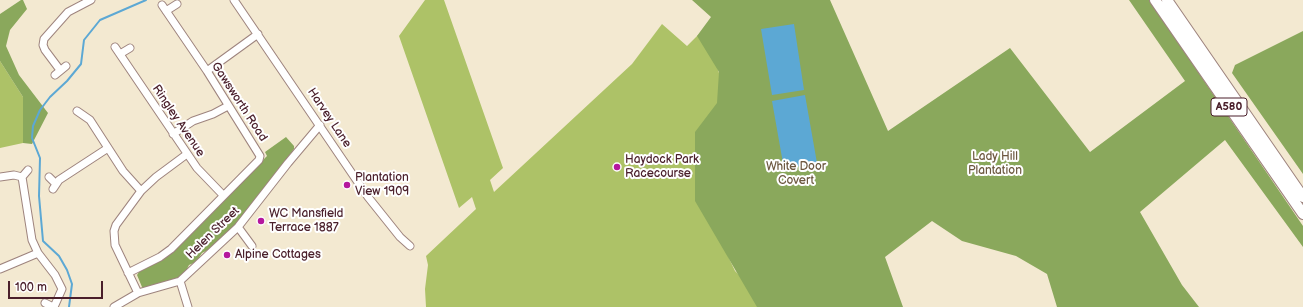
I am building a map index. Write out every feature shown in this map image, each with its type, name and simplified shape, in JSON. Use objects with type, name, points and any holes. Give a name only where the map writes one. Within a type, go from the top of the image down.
[{"type":"highway","name":"A580","points":[[1155,0],[1303,214]]},
{"type":"highway","name":"A580","points":[[1167,0],[1303,197]]},
{"type":"street","points":[[60,70],[45,50],[43,45],[44,39],[68,12],[91,0]]},
{"type":"street","name":"Harvey Lane","points":[[234,0],[368,196],[400,237],[410,246]]},
{"type":"street","name":"Gawsworth Road","points":[[128,273],[160,257],[171,248],[258,160],[260,156],[259,152],[228,106],[207,71],[164,8],[177,4]]},
{"type":"street","points":[[207,71],[258,34]]},
{"type":"street","name":"Ringley Avenue","points":[[115,47],[197,168],[223,195]]},
{"type":"street","points":[[120,54],[130,48]]},
{"type":"street","points":[[173,134],[192,120],[213,114],[228,106]]},
{"type":"street","points":[[77,110],[90,120],[124,171],[141,191]]},
{"type":"street","name":"Helen Street","points":[[114,307],[138,293],[180,281],[238,227],[320,125]]},
{"type":"street","points":[[49,177],[54,187],[70,173],[108,148]]},
{"type":"street","points":[[138,293],[116,245],[114,231],[119,219],[141,191],[164,170],[187,154]]},
{"type":"street","points":[[28,170],[22,177],[30,230],[38,253],[60,282],[62,290],[54,307],[45,304]]},
{"type":"street","points":[[0,177],[14,175],[22,177]]},
{"type":"street","points":[[238,227],[252,246]]},
{"type":"street","points":[[0,270],[38,253]]},
{"type":"street","points":[[180,281],[188,307]]},
{"type":"green space","points":[[23,0],[27,9],[10,30],[6,46],[19,75],[48,113],[32,144],[23,143],[23,97],[0,61],[0,14]]},
{"type":"green space","name":"Haydock Park Racecourse","points":[[425,0],[444,0],[503,168],[490,180],[494,192],[632,64],[662,24],[687,46],[700,33],[715,60],[723,86],[725,250],[735,271],[771,307],[426,307],[425,289],[428,265],[426,256],[476,209],[472,197],[459,208],[399,36]]},
{"type":"green space","points":[[692,0],[830,0],[888,131],[1010,48],[1090,152],[1185,81],[1129,0],[1149,0],[1303,226],[1303,247],[1225,140],[1140,212],[1182,285],[1199,307],[1057,307],[1047,274],[1016,256],[962,241],[932,221],[885,257],[903,307],[757,307],[695,201],[695,132],[717,103],[719,72],[697,36],[711,17]]},
{"type":"green space","points":[[1303,31],[1303,174],[1232,73],[1235,65]]},
{"type":"green space","points":[[0,61],[23,97],[23,143],[0,148]]},
{"type":"green space","points":[[286,137],[294,146],[294,149],[246,215],[214,247],[202,253],[196,262],[189,265],[186,271],[178,279],[144,288],[142,287],[137,275],[139,272],[165,258],[267,156],[265,152]]},
{"type":"water","points":[[794,24],[804,90],[772,95],[761,29]]},
{"type":"water","points":[[805,95],[817,163],[784,169],[772,101]]},
{"type":"waterway","points":[[69,307],[72,284],[67,270],[59,256],[43,241],[39,196],[40,158],[32,138],[33,126],[40,110],[50,97],[67,81],[81,64],[84,40],[100,20],[146,0]]},
{"type":"place","name":"Haydock Park Racecourse","points":[[617,167]]},
{"type":"place","name":"Plantation View 1909","points":[[347,185]]},
{"type":"place","name":"WC Mansfield Terrace 1887","points":[[261,221]]},
{"type":"place","name":"Alpine Cottages","points":[[227,255]]},
{"type":"park label","name":"Lady Hill Plantation","points":[[995,164]]},
{"type":"park label","name":"White Door Covert","points":[[796,174]]}]
